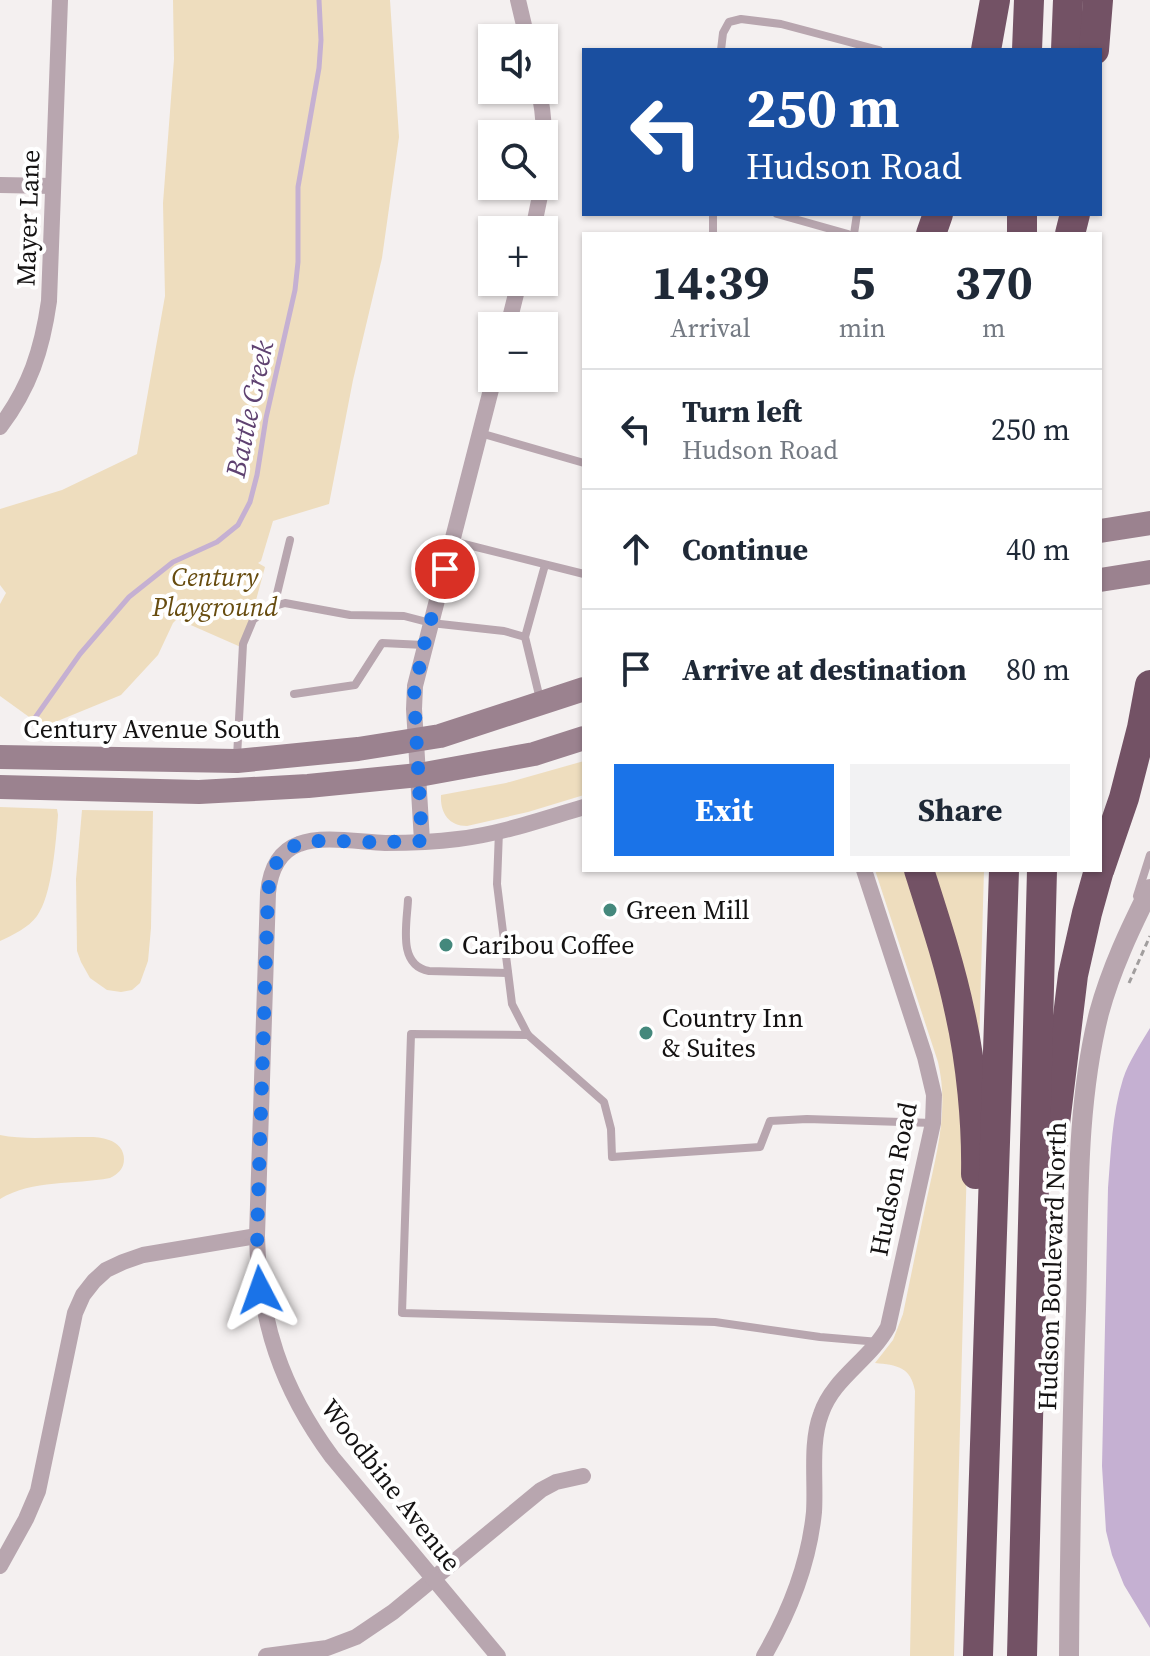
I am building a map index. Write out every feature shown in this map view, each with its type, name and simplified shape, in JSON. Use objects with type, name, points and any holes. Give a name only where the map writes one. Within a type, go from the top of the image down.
[{"type":"highway","points":[[986,48],[995,0]]},
{"type":"highway","points":[[1027,48],[1029,0]]},
{"type":"highway","points":[[1066,48],[1068,0]]},
{"type":"highway","points":[[1094,48],[1098,0]]},
{"type":"highway","points":[[1102,863],[1124,798],[1150,685]]},
{"type":"highway","points":[[920,872],[961,1017],[971,1090],[976,1165],[976,1285],[985,1440]]},
{"type":"highway","points":[[978,1656],[1004,872]]},
{"type":"highway","points":[[1022,1656],[1042,872]]},
{"type":"highway","points":[[1027,1417],[1051,1152],[1073,975],[1099,872]]},
{"type":"main road","points":[[1102,531],[1150,523]]},
{"type":"main road","points":[[1102,580],[1150,572]]},
{"type":"main road","name":"Century Avenue South","points":[[0,757],[237,761],[345,751],[440,736],[582,690]]},
{"type":"main road","points":[[0,787],[199,792],[308,786],[419,775],[534,754],[582,739]]},
{"type":"street","name":"Mayer Lane","points":[[0,427],[25,388],[37,359],[49,301],[60,0]]},
{"type":"street","points":[[518,0],[524,24]]},
{"type":"street","points":[[0,185],[53,186]]},
{"type":"street","points":[[490,392],[414,694],[422,841],[459,839],[499,831],[582,808]]},
{"type":"street","name":"Woodbine Avenue","points":[[422,841],[305,842],[284,852],[272,870],[268,893],[258,1273],[266,1320],[280,1365],[312,1429],[498,1656]]},
{"type":"street","name":"Hudson Road","points":[[764,1656],[778,1633],[791,1601],[809,1540],[814,1513],[816,1436],[820,1415],[830,1394],[880,1342],[888,1327],[933,1123],[934,1095],[925,1057],[865,872]]},
{"type":"street","name":"Hudson Boulevard North","points":[[1069,1656],[1071,1463],[1082,1125],[1099,1013],[1119,953],[1150,889]]},
{"type":"street","points":[[0,1566],[38,1491],[75,1313],[83,1295],[106,1270],[143,1255],[257,1236]]},
{"type":"street","points":[[266,1656],[327,1648],[356,1637],[393,1612],[541,1490],[556,1482],[583,1476]]},
{"type":"lane","points":[[721,48],[723,33],[729,22],[741,19],[781,24],[871,48]]},
{"type":"lane","points":[[784,216],[844,232]]},
{"type":"lane","points":[[480,433],[582,462]]},
{"type":"lane","points":[[274,606],[290,540]]},
{"type":"lane","points":[[452,541],[582,574]]},
{"type":"lane","points":[[541,704],[525,637],[545,565]]},
{"type":"lane","points":[[237,761],[243,644],[253,620],[268,608],[285,603],[350,615],[404,616],[525,637]]},
{"type":"lane","points":[[294,694],[355,685],[382,643],[424,645]]},
{"type":"lane","points":[[499,831],[497,884],[512,1004],[528,1035],[604,1102],[611,1129],[612,1157],[760,1147],[770,1121],[807,1119],[933,1123]]},
{"type":"lane","points":[[1119,953],[1150,855]]},
{"type":"lane","points":[[408,900],[407,948],[413,965],[429,971],[508,973]]},
{"type":"lane","points":[[528,1035],[411,1034],[402,1313],[715,1322],[880,1342]]},
{"type":"path","points":[[1124,994],[1150,936]]},
{"type":"green space","name":"Century Playground","points":[[173,0],[390,0],[399,137],[382,258],[353,380],[329,504],[273,521],[258,563],[265,567],[243,648],[177,619],[158,655],[121,695],[43,727],[0,696],[0,604],[6,593],[0,585],[0,509],[62,490],[137,454],[165,296],[163,203],[174,59]]},
{"type":"green space","points":[[582,762],[582,796],[467,826],[455,824],[446,817],[441,795],[506,783]]},
{"type":"green space","points":[[0,807],[57,809],[58,815],[52,868],[42,907],[29,924],[0,941]]},
{"type":"green space","points":[[82,810],[153,811],[148,961],[140,983],[132,990],[107,990],[90,978],[77,951],[76,879]]},
{"type":"green space","points":[[876,872],[910,872],[950,1002],[967,1160],[954,1656],[910,1656],[915,1391],[910,1377],[902,1369],[875,1363],[893,1340],[903,1314],[938,1147],[942,1097],[938,1062]]},
{"type":"green space","points":[[926,872],[984,872],[978,1081]]},
{"type":"green space","points":[[0,1135],[101,1138],[120,1147],[124,1163],[120,1171],[110,1178],[40,1185],[0,1199]]},
{"type":"shaded area","points":[[1150,1028],[1150,1628],[1124,1585],[1112,1555],[1106,1531],[1102,1466],[1112,1133],[1123,1079]]},
{"type":"waterway","name":"Battle Creek","points":[[25,732],[80,654],[129,597],[173,562],[217,542],[238,525],[250,502],[295,290],[298,187],[319,68],[319,0]]},
{"type":"place","name":"Green Mill","points":[[610,910]]},
{"type":"place","name":"Caribou Coffee","points":[[446,945]]},
{"type":"place","name":"Country Inn & Suites","points":[[646,1033]]},
{"type":"route","points":[[260,1290],[257,1236],[270,875],[284,852],[305,842],[422,841],[414,694],[445,569]]}]
